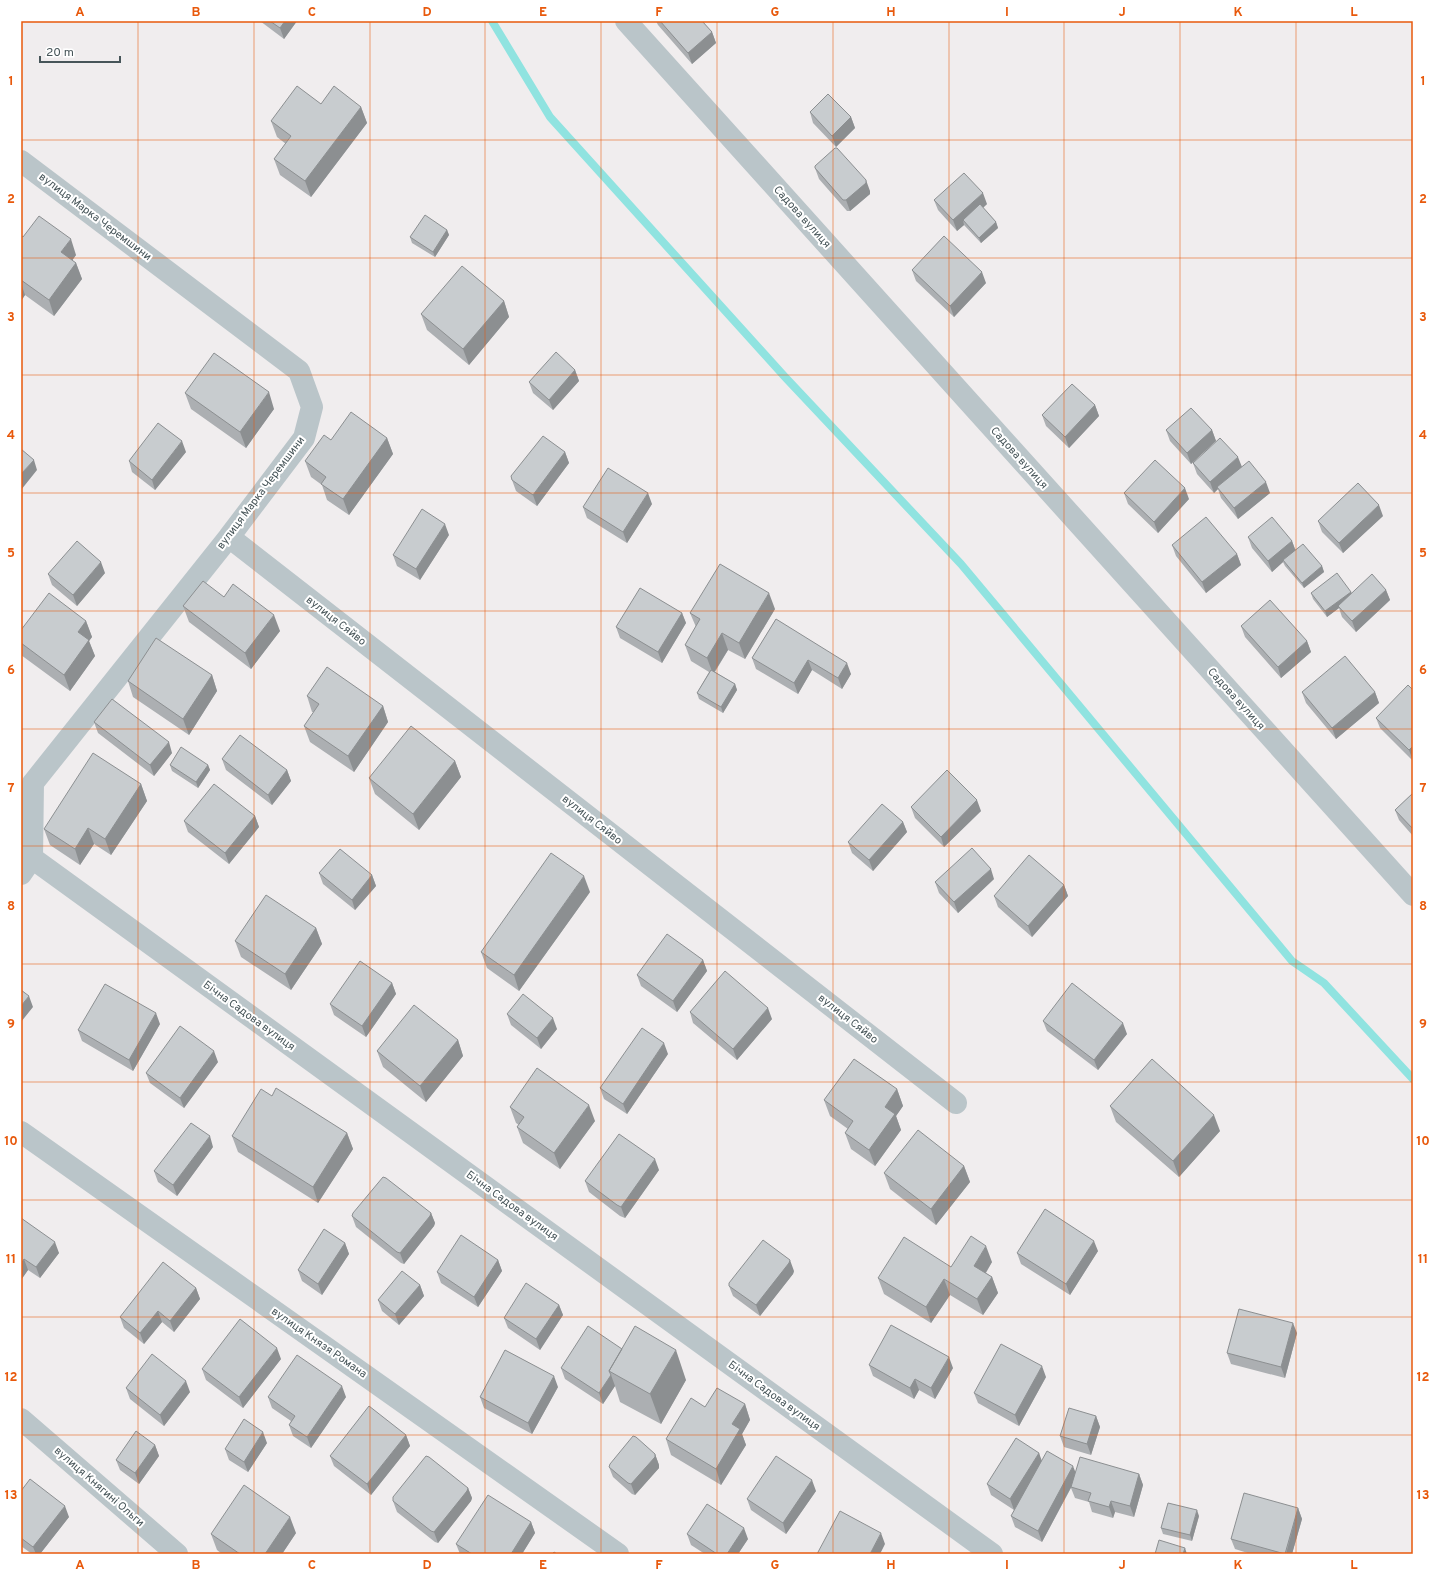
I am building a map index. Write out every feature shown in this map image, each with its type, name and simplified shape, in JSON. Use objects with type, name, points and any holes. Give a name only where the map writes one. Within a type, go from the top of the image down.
[{"type":"street","name":"Садова вулиця","points":[[626,21],[1413,895]]},
{"type":"street","name":"вулиця Марка Черемшини","points":[[21,161],[299,371],[312,407],[304,438],[229,537],[27,777]]},
{"type":"street","name":"вулиця Сяйво","points":[[229,537],[956,1102]]},
{"type":"street","points":[[26,866],[27,777]]},
{"type":"street","name":"Бічна Садова вулиця","points":[[26,866],[992,1554]]},
{"type":"street","name":"вулиця Князя Романа","points":[[21,1132],[618,1554]]},
{"type":"street","name":"вулиця Княгині Ольги","points":[[21,1419],[177,1554]]},
{"type":"building","points":[[270,21],[285,21],[280,28]]},
{"type":"building","points":[[660,21],[702,21],[712,32],[688,53]]},
{"type":"building","points":[[297,86],[321,104],[334,86],[361,107],[305,181],[274,159],[291,136],[271,121]]},
{"type":"building","points":[[828,94],[851,117],[832,136],[810,112]]},
{"type":"building","points":[[835,148],[837,148],[866,180],[866,183],[846,200],[843,200],[815,168],[815,166]]},
{"type":"building","points":[[964,173],[983,193],[953,220],[934,200]]},
{"type":"building","points":[[980,204],[996,222],[979,238],[963,220]]},
{"type":"building","points":[[425,215],[447,230],[433,252],[410,237]]},
{"type":"building","points":[[39,216],[71,239],[61,252],[76,263],[49,300],[21,280],[21,236],[23,237]]},
{"type":"building","points":[[944,236],[982,272],[950,306],[912,270]]},
{"type":"building","points":[[462,266],[504,301],[463,349],[421,314]]},
{"type":"building","points":[[556,352],[575,370],[549,400],[529,382]]},
{"type":"building","points":[[214,353],[269,392],[240,432],[185,393]]},
{"type":"building","points":[[1072,384],[1095,405],[1065,437],[1042,415]]},
{"type":"building","points":[[1191,408],[1212,430],[1187,453],[1166,430]]},
{"type":"building","points":[[351,412],[387,438],[343,499],[321,484],[326,477],[305,461],[324,435],[331,440]]},
{"type":"building","points":[[158,423],[182,441],[152,480],[129,461]]},
{"type":"building","points":[[543,436],[565,452],[533,495],[512,480],[511,476]]},
{"type":"building","points":[[1220,438],[1238,457],[1210,482],[1193,463]]},
{"type":"building","points":[[21,449],[34,460],[21,474]]},
{"type":"building","points":[[1155,460],[1185,488],[1154,522],[1124,493]]},
{"type":"building","points":[[1249,461],[1266,482],[1234,508],[1217,487]]},
{"type":"building","points":[[608,468],[648,493],[623,532],[583,507]]},
{"type":"building","points":[[1358,483],[1379,505],[1339,543],[1318,521]]},
{"type":"building","points":[[422,509],[445,524],[416,569],[393,555]]},
{"type":"building","points":[[1206,517],[1237,554],[1202,582],[1172,545]]},
{"type":"building","points":[[1272,517],[1292,541],[1268,561],[1248,537]]},
{"type":"building","points":[[77,541],[101,562],[73,595],[48,574]]},
{"type":"building","points":[[1303,544],[1322,566],[1302,583],[1283,560]]},
{"type":"building","points":[[720,564],[769,593],[739,643],[722,633],[707,658],[685,645],[700,619],[690,613]]},
{"type":"building","points":[[1337,573],[1351,592],[1325,611],[1311,593]]},
{"type":"building","points":[[1372,574],[1386,590],[1352,621],[1338,606]]},
{"type":"building","points":[[203,581],[224,597],[233,584],[274,615],[245,653],[183,606]]},
{"type":"building","points":[[640,588],[682,613],[658,652],[616,627]]},
{"type":"building","points":[[49,593],[86,621],[78,632],[89,640],[64,675],[21,643],[21,630]]},
{"type":"building","points":[[1270,600],[1307,641],[1278,667],[1241,626]]},
{"type":"building","points":[[776,619],[847,663],[838,678],[808,660],[794,683],[752,658]]},
{"type":"building","points":[[156,638],[212,675],[183,719],[128,681]]},
{"type":"building","points":[[1345,656],[1375,692],[1332,728],[1302,692]]},
{"type":"building","points":[[327,667],[383,706],[348,756],[304,726],[319,704],[307,696]]},
{"type":"building","points":[[711,670],[735,684],[721,707],[697,693]]},
{"type":"building","points":[[1408,685],[1413,690],[1413,746],[1409,750],[1376,718]]},
{"type":"building","points":[[112,699],[169,742],[150,765],[94,722]]},
{"type":"building","points":[[411,726],[455,761],[413,814],[369,778]]},
{"type":"building","points":[[240,735],[287,770],[268,795],[222,759]]},
{"type":"building","points":[[181,747],[208,765],[196,782],[170,765]]},
{"type":"building","points":[[93,753],[141,784],[105,839],[88,828],[75,849],[44,829]]},
{"type":"building","points":[[947,770],[977,800],[941,837],[911,807]]},
{"type":"building","points":[[214,784],[255,816],[225,853],[184,821]]},
{"type":"building","points":[[1413,793],[1413,829],[1395,810]]},
{"type":"building","points":[[882,804],[903,822],[869,860],[848,842]]},
{"type":"building","points":[[972,848],[991,869],[954,902],[935,882]]},
{"type":"building","points":[[340,849],[372,875],[352,900],[319,873]]},
{"type":"building","points":[[551,853],[584,876],[514,975],[481,952]]},
{"type":"building","points":[[1029,855],[1064,885],[1028,926],[994,896]]},
{"type":"building","points":[[266,895],[316,928],[285,974],[235,941]]},
{"type":"building","points":[[667,934],[703,960],[673,1001],[637,975]]},
{"type":"building","points":[[360,961],[392,983],[362,1026],[330,1004]]},
{"type":"building","points":[[725,971],[768,1008],[733,1049],[690,1012]]},
{"type":"building","points":[[1072,983],[1123,1023],[1094,1060],[1043,1021]]},
{"type":"building","points":[[105,984],[156,1013],[129,1060],[78,1030]]},
{"type":"building","points":[[21,990],[29,996],[21,1006]]},
{"type":"building","points":[[523,994],[553,1018],[537,1038],[507,1014]]},
{"type":"building","points":[[414,1005],[458,1040],[420,1086],[377,1051]]},
{"type":"building","points":[[180,1026],[214,1051],[180,1098],[146,1073]]},
{"type":"building","points":[[642,1028],[664,1043],[623,1104],[600,1088]]},
{"type":"building","points":[[854,1059],[897,1089],[885,1107],[895,1114],[869,1150],[845,1133],[853,1121],[824,1100]]},
{"type":"building","points":[[1152,1059],[1214,1115],[1173,1161],[1110,1106]]},
{"type":"building","points":[[537,1068],[589,1105],[554,1153],[517,1127],[524,1117],[510,1107]]},
{"type":"building","points":[[276,1088],[347,1133],[313,1187],[232,1136],[261,1089],[272,1096]]},
{"type":"building","points":[[191,1123],[210,1136],[173,1185],[154,1171]]},
{"type":"building","points":[[918,1130],[964,1166],[931,1209],[884,1173]]},
{"type":"building","points":[[619,1134],[655,1159],[621,1207],[585,1181]]},
{"type":"building","points":[[383,1177],[431,1213],[400,1253],[352,1216]]},
{"type":"building","points":[[1045,1209],[1094,1241],[1066,1284],[1017,1253]]},
{"type":"building","points":[[21,1218],[55,1242],[36,1267],[24,1259],[21,1264]]},
{"type":"building","points":[[324,1229],[345,1243],[318,1284],[298,1270]]},
{"type":"building","points":[[461,1235],[498,1260],[474,1297],[437,1272]]},
{"type":"building","points":[[971,1236],[986,1246],[974,1266],[992,1277],[977,1299],[944,1279],[926,1307],[878,1278],[904,1237],[951,1267]]},
{"type":"building","points":[[763,1240],[790,1260],[756,1305],[729,1286],[729,1283]]},
{"type":"building","points":[[163,1262],[196,1288],[170,1321],[158,1311],[140,1333],[120,1317]]},
{"type":"building","points":[[402,1271],[420,1285],[395,1314],[378,1300]]},
{"type":"building","points":[[526,1283],[559,1305],[536,1339],[504,1318]]},
{"type":"building","points":[[1239,1309],[1293,1323],[1281,1367],[1227,1353]]},
{"type":"building","points":[[240,1319],[277,1348],[239,1397],[202,1369]]},
{"type":"building","points":[[891,1325],[949,1357],[931,1388],[915,1379],[910,1388],[869,1365]]},
{"type":"building","points":[[588,1326],[622,1349],[609,1371],[611,1375],[599,1393],[561,1368]]},
{"type":"building","points":[[635,1326],[676,1350],[650,1394],[609,1371]]},
{"type":"building","points":[[1001,1344],[1042,1366],[1015,1415],[974,1393]]},
{"type":"building","points":[[505,1350],[554,1376],[528,1423],[480,1397]]},
{"type":"building","points":[[152,1354],[186,1381],[160,1415],[126,1388]]},
{"type":"building","points":[[297,1355],[342,1386],[307,1437],[289,1425],[295,1416],[268,1397]]},
{"type":"building","points":[[717,1388],[745,1404],[732,1424],[740,1429],[716,1469],[666,1439],[691,1398],[705,1407]]},
{"type":"building","points":[[369,1406],[406,1435],[367,1484],[330,1456]]},
{"type":"building","points":[[1069,1408],[1096,1416],[1087,1444],[1060,1436]]},
{"type":"building","points":[[244,1419],[263,1432],[244,1462],[225,1449]]},
{"type":"building","points":[[136,1431],[155,1445],[135,1473],[116,1460]]},
{"type":"building","points":[[633,1436],[655,1454],[655,1457],[631,1484],[609,1467]]},
{"type":"building","points":[[1016,1438],[1039,1453],[1010,1499],[987,1484]]},
{"type":"building","points":[[1047,1451],[1073,1466],[1038,1531],[1011,1516]]},
{"type":"building","points":[[426,1456],[468,1488],[434,1532],[393,1501],[393,1497]]},
{"type":"building","points":[[776,1456],[812,1480],[783,1523],[747,1499]]},
{"type":"building","points":[[1080,1457],[1139,1474],[1130,1506],[1111,1501],[1109,1507],[1088,1501],[1091,1493],[1071,1487]]},
{"type":"building","points":[[30,1479],[65,1506],[33,1547],[21,1538],[21,1491]]},
{"type":"building","points":[[244,1485],[290,1517],[265,1554],[240,1554],[211,1534]]},
{"type":"building","points":[[1244,1493],[1298,1508],[1285,1554],[1231,1539]]},
{"type":"building","points":[[488,1495],[531,1522],[511,1554],[472,1554],[456,1544]]},
{"type":"building","points":[[1168,1503],[1197,1510],[1190,1535],[1161,1528]]},
{"type":"building","points":[[707,1504],[744,1528],[727,1554],[717,1554],[687,1534]]},
{"type":"building","points":[[840,1511],[881,1533],[870,1554],[817,1554]]},
{"type":"building","points":[[1159,1540],[1185,1548],[1183,1554],[1155,1554]]},
{"type":"waterway","points":[[492,21],[550,117],[785,377],[961,564],[1292,961],[1324,983],[1413,1079]]}]
